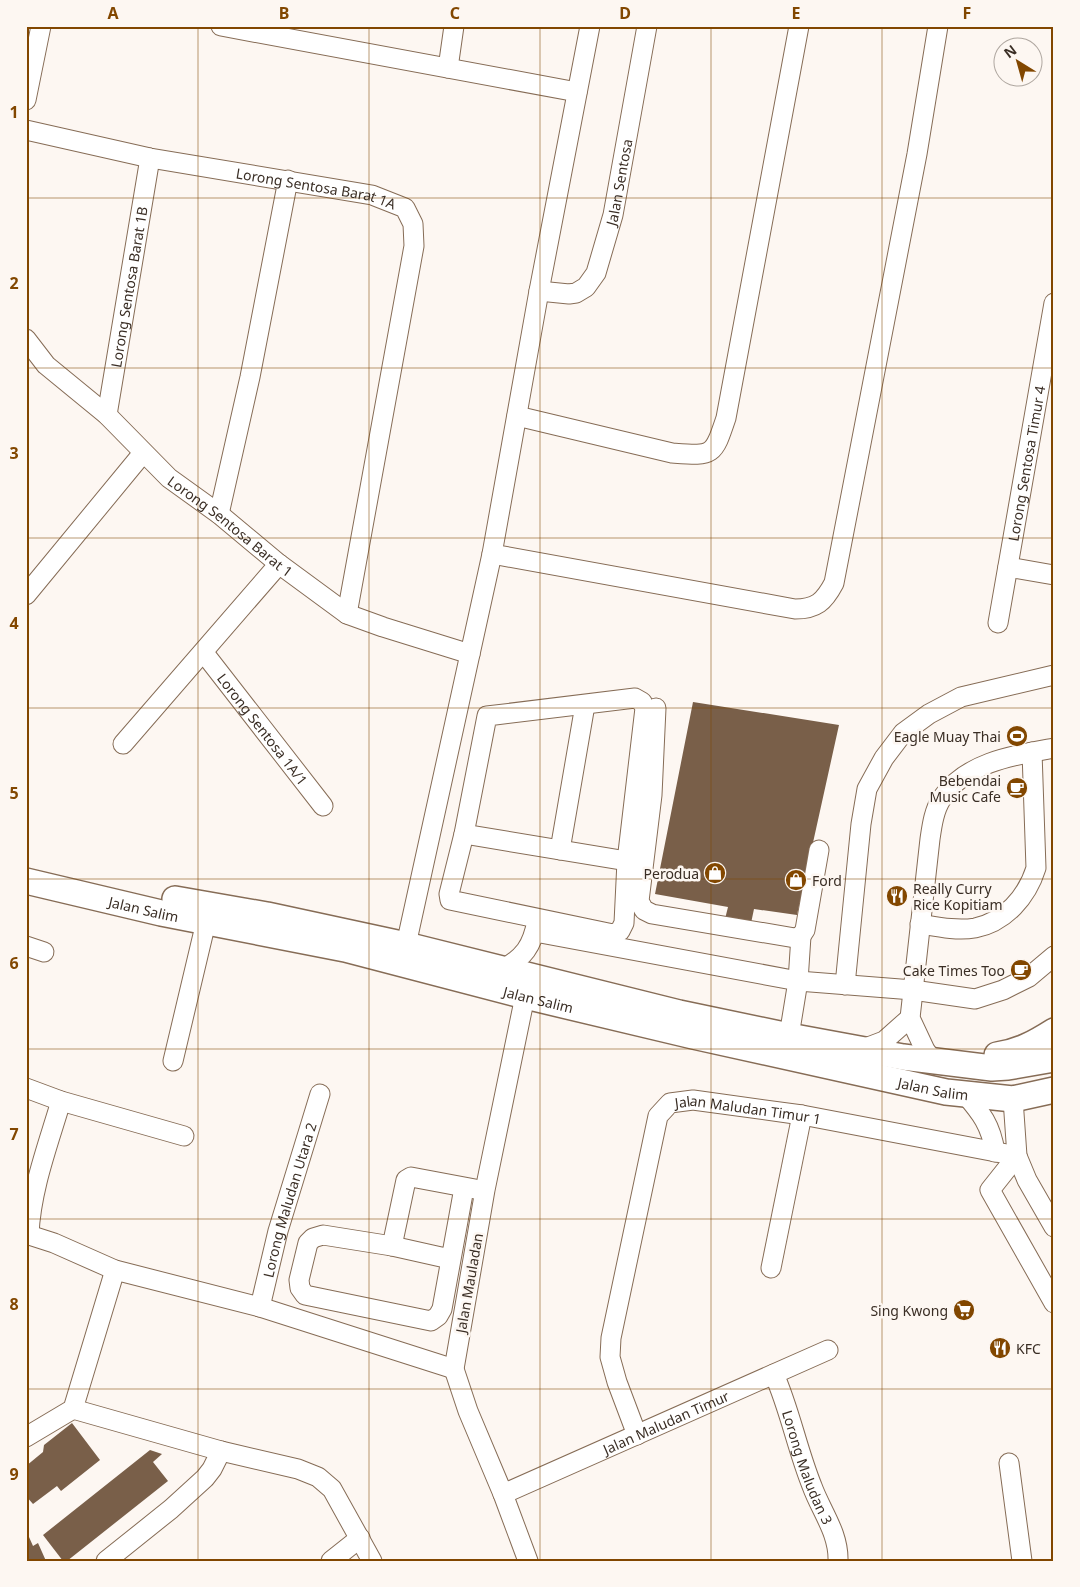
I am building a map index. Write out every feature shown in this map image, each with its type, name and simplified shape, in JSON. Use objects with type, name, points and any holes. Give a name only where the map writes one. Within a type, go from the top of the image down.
[{"type":"main road","name":"Jalan Salim","points":[[26,863],[130,891],[267,915],[406,945],[679,1014],[789,1036],[938,1061],[1000,1068],[1054,1059]]},
{"type":"main road","name":"Jalan Salim","points":[[26,881],[161,913],[345,950],[525,996],[702,1038],[946,1092],[1038,1097]]},
{"type":"main road","points":[[938,1061],[1008,1053],[1032,1045],[1054,1030]]},
{"type":"street","points":[[26,100],[41,26]]},
{"type":"street","points":[[221,26],[578,92]]},
{"type":"street","points":[[448,68],[454,26]]},
{"type":"street","points":[[406,945],[492,554],[539,291],[590,26]]},
{"type":"street","name":"Jalan Sentosa","points":[[539,291],[576,293],[586,286],[596,273],[613,215],[647,26]]},
{"type":"street","points":[[517,416],[672,453],[698,455],[711,451],[718,443],[726,418],[800,26]]},
{"type":"street","points":[[492,554],[795,609],[807,609],[821,602],[834,583],[836,574],[917,154],[938,26]]},
{"type":"street","name":"Lorong Sentosa Barat 1A","points":[[26,130],[150,158],[372,195],[405,208],[413,224],[414,246],[347,614]]},
{"type":"street","name":"Lorong Sentosa Barat 1B","points":[[107,415],[150,158]]},
{"type":"street","points":[[219,514],[250,377],[288,180]]},
{"type":"street","name":"Lorong Sentosa Timur 4","points":[[998,623],[1054,303]]},
{"type":"street","name":"Lorong Sentosa Barat 1","points":[[26,339],[46,365],[107,415],[169,478],[219,514],[279,564],[347,614],[470,654]]},
{"type":"street","points":[[26,595],[143,453]]},
{"type":"street","points":[[123,744],[204,653],[279,564]]},
{"type":"street","points":[[1008,567],[1054,575]]},
{"type":"street","name":"Lorong Sentosa 1A/1","points":[[204,653],[323,806]]},
{"type":"street","points":[[846,985],[861,824],[868,789],[884,758],[903,733],[928,714],[961,696],[1054,675]]},
{"type":"street","points":[[457,714],[487,716],[635,698],[642,702],[645,708],[627,861],[624,924],[620,931],[613,934],[536,925]]},
{"type":"street","points":[[560,850],[585,705]]},
{"type":"street","points":[[656,708],[652,795],[640,901],[644,910],[652,914],[757,932],[795,938],[801,936]]},
{"type":"street","points":[[487,716],[464,834],[449,894],[450,900],[536,925],[798,981],[913,990],[975,999],[1003,990],[1029,977],[1054,956]]},
{"type":"street","points":[[938,1061],[925,1050],[910,1018],[934,815],[942,798],[957,782],[980,767],[1011,756],[1054,748]]},
{"type":"street","points":[[920,924],[946,928],[974,928],[994,922],[1013,908],[1031,885],[1036,868],[1032,752]]},
{"type":"street","points":[[464,834],[627,861]]},
{"type":"street","points":[[789,1036],[798,981],[801,936],[805,930],[819,850]]},
{"type":"street","points":[[173,1061],[206,922]]},
{"type":"street","points":[[502,970],[518,961],[528,948],[536,925]]},
{"type":"street","points":[[26,946],[44,952]]},
{"type":"street","name":"Jalan Mauladan","points":[[525,996],[485,1190],[454,1369],[468,1411],[503,1494],[528,1561]]},
{"type":"street","points":[[863,1049],[884,1042],[910,1018]]},
{"type":"street","points":[[26,1088],[61,1101],[184,1136]]},
{"type":"street","name":"Lorong Maludan Utara 2","points":[[260,1307],[278,1231],[320,1094]]},
{"type":"street","points":[[965,1094],[984,1116],[993,1138],[995,1152]]},
{"type":"street","points":[[1038,1097],[1017,1156],[990,1190],[1054,1303]]},
{"type":"street","name":"Jalan Maludan Timur 1","points":[[637,1435],[617,1382],[610,1357],[611,1338],[658,1116],[670,1103],[693,1100],[802,1115],[1017,1156]]},
{"type":"street","points":[[61,1101],[34,1193],[27,1234],[54,1243],[115,1270],[260,1307],[454,1369]]},
{"type":"street","points":[[771,1268],[802,1115]]},
{"type":"street","points":[[1017,1156],[1027,1180],[1054,1227]]},
{"type":"street","points":[[392,1246],[403,1186],[406,1180],[411,1177],[464,1188],[485,1190]]},
{"type":"street","points":[[450,1259],[392,1246],[323,1235],[313,1238],[308,1243],[299,1280],[300,1288],[305,1295],[431,1321],[438,1316],[442,1309],[464,1188]]},
{"type":"street","points":[[278,1231],[308,1243]]},
{"type":"street","points":[[26,1437],[73,1409],[115,1270]]},
{"type":"street","name":"Jalan Maludan Timur","points":[[503,1494],[828,1350]]},
{"type":"street","name":"Lorong Maludan 3","points":[[774,1374],[786,1403],[795,1439],[812,1487],[837,1541],[838,1561]]},
{"type":"street","points":[[73,1409],[221,1452],[298,1469],[318,1477],[332,1490],[372,1561]]},
{"type":"street","points":[[106,1561],[171,1509],[205,1478],[221,1452]]},
{"type":"street","points":[[1009,1463],[1022,1561]]},
{"type":"street","points":[[331,1561],[360,1538]]},
{"type":"building","points":[[693,702],[839,725],[797,915],[754,909],[750,928],[724,923],[728,907],[655,894]]},
{"type":"building","points":[[72,1423],[100,1460],[61,1491],[57,1486],[33,1504],[26,1496],[26,1466],[43,1452],[44,1445]]},
{"type":"building","points":[[150,1450],[162,1454],[153,1462],[168,1481],[67,1561],[63,1561],[43,1535]]},
{"type":"building","points":[[29,1537],[33,1546],[38,1543],[46,1561],[26,1561],[26,1538]]},
{"type":"place","name":"Eagle Muay Thai","points":[[1017,736]]},
{"type":"place","name":"Bebendai Music Cafe","points":[[1017,788]]},
{"type":"place","name":"Perodua","points":[[715,873]]},
{"type":"place","name":"Ford","points":[[796,880]]},
{"type":"place","name":"Really Curry Rice Kopitiam","points":[[897,896]]},
{"type":"place","name":"Cake Times Too","points":[[1021,970]]},
{"type":"place","name":"Sing Kwong","points":[[964,1310]]},
{"type":"place","name":"KFC","points":[[1000,1348]]}]
